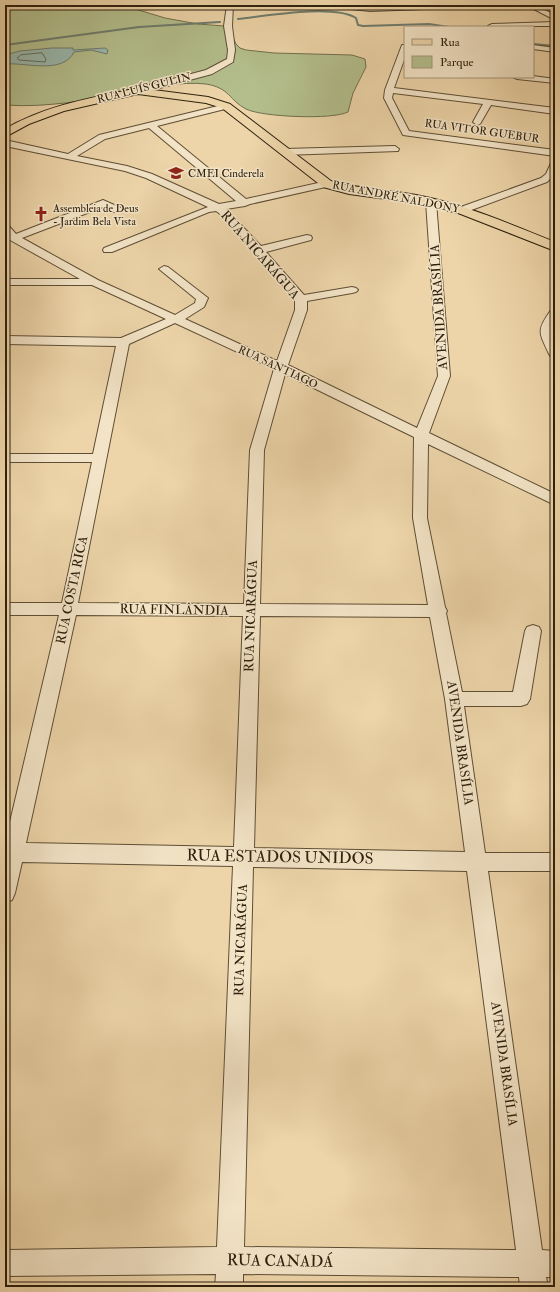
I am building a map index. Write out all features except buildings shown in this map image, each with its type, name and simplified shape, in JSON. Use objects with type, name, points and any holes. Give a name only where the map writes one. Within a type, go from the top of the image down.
[{"type":"main road","name":"RUA ANDRÉ NALDONY","points":[[138,91],[208,100],[226,106],[273,143],[287,147],[327,184],[349,190],[431,202],[462,210],[555,247]]},
{"type":"main road","name":"RUA LUÍS GULIN","points":[[5,134],[24,122],[61,108],[138,91]]},
{"type":"street","name":"RUA LUÍS GULIN","points":[[138,91],[209,72],[230,60],[233,54],[228,21],[231,10],[230,5]]},
{"type":"street","points":[[332,5],[370,9],[480,5]]},
{"type":"street","points":[[529,5],[555,18]]},
{"type":"street","points":[[492,26],[555,24]]},
{"type":"street","points":[[534,47],[555,50]]},
{"type":"street","points":[[404,53],[402,64],[389,90],[555,111]]},
{"type":"street","points":[[526,78],[555,81]]},
{"type":"street","name":"RUA VITOR GUEBUR","points":[[389,90],[388,98],[406,133],[555,153]]},
{"type":"street","points":[[477,122],[488,103]]},
{"type":"street","points":[[70,156],[102,137],[226,106]]},
{"type":"street","points":[[150,124],[245,203]]},
{"type":"street","name":"RUA NICARÁGUA","points":[[5,143],[127,169],[149,176],[219,208],[228,215],[301,299],[301,310],[281,367],[257,450],[229,1287]]},
{"type":"street","points":[[287,147],[395,148]]},
{"type":"street","points":[[462,210],[552,176],[555,163]]},
{"type":"street","points":[[108,250],[206,210],[245,203],[327,184]]},
{"type":"street","name":"AVENIDA BRASÍLIA","points":[[431,202],[444,376],[421,436],[420,518],[439,611],[454,699],[477,862],[540,1272]]},
{"type":"street","points":[[14,238],[103,203],[117,210]]},
{"type":"street","name":"RUA SANTIAGO","points":[[5,228],[14,238],[94,282],[281,367],[555,500]]},
{"type":"street","points":[[259,250],[307,238]]},
{"type":"street","points":[[5,340],[123,342],[175,319],[200,305],[202,298],[164,269]]},
{"type":"street","points":[[5,282],[94,282]]},
{"type":"street","points":[[301,299],[352,290]]},
{"type":"street","points":[[555,312],[546,326],[546,334],[555,354]]},
{"type":"street","name":"RUA COSTA RICA","points":[[5,893],[9,852],[69,608],[123,342]]},
{"type":"street","points":[[5,458],[100,458]]},
{"type":"street","name":"RUA FINLÂNDIA","points":[[5,609],[69,608],[439,611]]},
{"type":"street","points":[[454,699],[521,699],[533,631]]},
{"type":"street","name":"RUA ESTADOS UNIDOS","points":[[9,852],[477,862],[555,862]]},
{"type":"street","name":"RUA CANADÁ","points":[[5,1263],[230,1260],[540,1272]]},
{"type":"green space","points":[[5,5],[122,5],[165,18],[198,24],[224,26],[230,31],[236,44],[240,48],[246,50],[274,53],[352,55],[365,59],[366,67],[353,93],[348,112],[328,116],[281,116],[254,112],[240,106],[220,88],[196,83],[186,83],[67,103],[21,106],[5,105]]},
{"type":"water","points":[[73,48],[73,50],[105,48],[108,50],[107,54],[91,50],[74,52],[69,59],[52,65],[42,66],[5,64],[5,55],[20,51]]},
{"type":"waterway","points":[[238,19],[316,11],[345,14],[356,18],[358,25],[363,26],[429,24],[442,26]]},
{"type":"waterway","points":[[5,45],[139,27],[220,22]]},
{"type":"waterway","points":[[534,44],[555,46]]},
{"type":"place","name":"CMEI Cinderela","points":[[176,173]]},
{"type":"place","name":"Assembleia de Deus - Jardim Bela Vista","points":[[41,214]]}]
